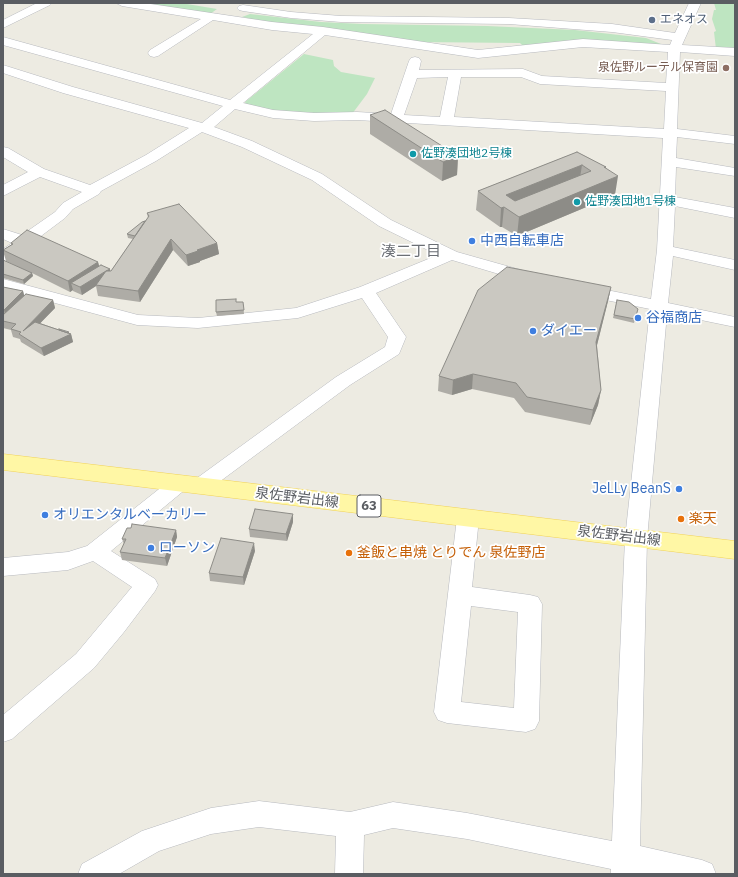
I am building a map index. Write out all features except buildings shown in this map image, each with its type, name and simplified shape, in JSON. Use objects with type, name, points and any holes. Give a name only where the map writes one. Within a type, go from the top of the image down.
[{"type":"main road","name":"泉佐野岩出線","points":[[3,462],[735,550]]},
{"type":"street","points":[[3,24],[46,3]]},
{"type":"street","points":[[122,3],[223,19],[323,31],[478,54],[583,43],[676,43]]},
{"type":"street","points":[[626,870],[636,538],[658,307],[665,250],[672,87],[676,43],[695,3]]},
{"type":"street","points":[[223,19],[238,6],[291,15],[342,19],[509,21],[541,23],[612,28],[676,43],[735,52]]},
{"type":"street","points":[[154,53],[211,17]]},
{"type":"street","points":[[3,257],[60,215],[68,206],[94,191],[92,190],[151,158],[202,127],[233,105],[323,31]]},
{"type":"street","points":[[3,41],[233,105],[273,114],[314,117],[357,116],[671,133],[735,140]]},
{"type":"street","points":[[396,119],[412,74],[418,45]]},
{"type":"street","points":[[481,74],[486,53]]},
{"type":"street","points":[[3,69],[86,95],[202,127],[247,144],[317,178],[385,224],[451,255],[545,282]]},
{"type":"street","points":[[412,74],[523,73],[540,80],[672,87]]},
{"type":"street","points":[[86,95],[120,74]]},
{"type":"street","points":[[446,122],[456,74]]},
{"type":"street","points":[[3,151],[39,172],[92,190]]},
{"type":"street","points":[[669,161],[735,172]]},
{"type":"street","points":[[3,191],[39,172]]},
{"type":"street","points":[[668,200],[735,213]]},
{"type":"street","points":[[3,234],[23,241]]},
{"type":"street","points":[[665,250],[735,265]]},
{"type":"street","points":[[3,284],[137,320],[198,323],[298,313],[366,291],[451,255]]},
{"type":"street","points":[[568,287],[735,322]]},
{"type":"street","points":[[3,567],[68,562],[95,552],[190,485],[393,350],[397,337],[366,291]]},
{"type":"street","points":[[460,595],[530,604],[526,721],[447,712],[468,518]]},
{"type":"street","points":[[3,731],[85,661],[116,625],[147,585],[95,552]]},
{"type":"street","points":[[92,874],[152,840],[211,821],[259,814],[350,825],[393,816],[467,826],[626,870],[654,862],[702,874]]},
{"type":"street","points":[[349,874],[350,825]]},
{"type":"green space","points":[[139,3],[181,3],[217,9],[210,14]]},
{"type":"green space","points":[[714,3],[735,3],[735,50],[716,49],[714,32],[716,31],[712,19],[714,10],[716,10]]},
{"type":"green space","points":[[250,14],[321,22],[487,26],[575,30],[646,38],[661,44],[661,46],[524,47],[520,43],[416,42],[245,20],[247,18],[242,17]]},
{"type":"green space","points":[[304,54],[333,60],[334,66],[341,72],[375,78],[367,94],[352,114],[281,112],[246,105],[245,102]]},
{"type":"place","name":"エネオス","points":[[652,20]]},
{"type":"place","name":"泉佐野ルーテル保育園","points":[[726,68]]},
{"type":"place","name":"佐野湊団地2号棟","points":[[413,154]]},
{"type":"place","name":"佐野湊団地1号棟","points":[[577,202]]},
{"type":"place","name":"中西自転車店","points":[[472,241]]},
{"type":"place","name":"谷福商店","points":[[638,318]]},
{"type":"place","name":"ダイエー","points":[[533,331]]},
{"type":"place","name":"JeLLy BeanS","points":[[679,489]]},
{"type":"place","name":"オリエンタルベーカリー","points":[[45,515]]},
{"type":"place","name":"楽天","points":[[681,519]]},
{"type":"place","name":"ローソン","points":[[151,548]]},
{"type":"place","name":"釜飯と串焼 とりでん 泉佐野店","points":[[349,553]]},
{"type":"district","name":"湊二丁目","points":[[411,252]]}]
